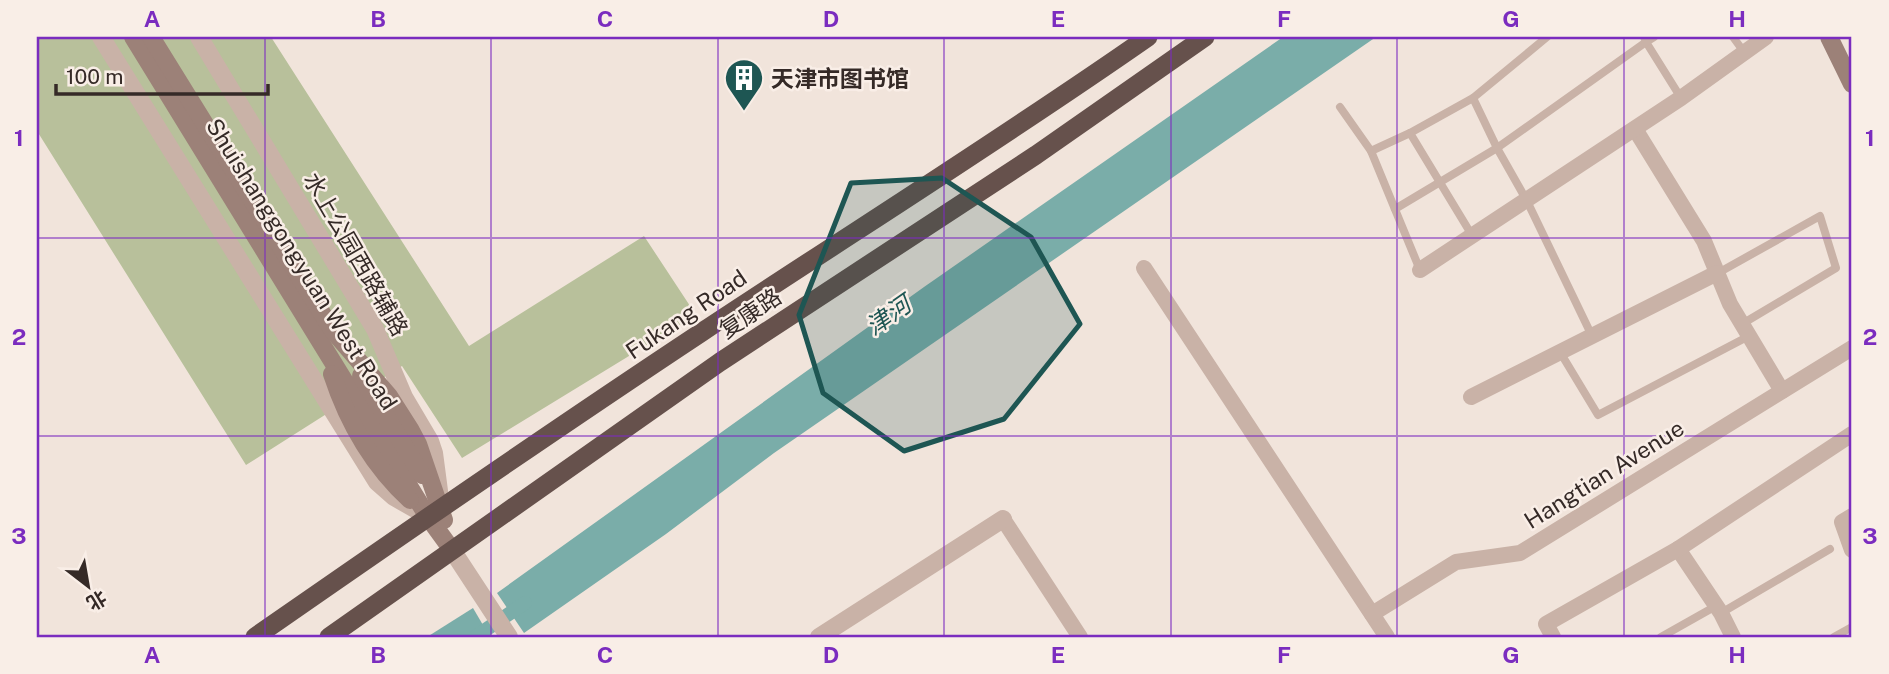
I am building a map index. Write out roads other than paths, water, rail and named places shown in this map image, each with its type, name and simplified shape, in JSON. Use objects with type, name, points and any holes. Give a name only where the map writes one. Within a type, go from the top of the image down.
[{"type":"highway","name":"Fukang Road","points":[[255,637],[434,512],[702,332],[1040,113],[1148,37]]},
{"type":"highway","name":"复康路","points":[[329,637],[720,362],[1036,155],[1205,37]]},
{"type":"main road","name":"Shuishanggongyuan West Road","points":[[139,37],[434,512]]},
{"type":"main road","points":[[1829,37],[1852,84]]},
{"type":"main road","name":"Shuishanggongyuan West Road","points":[[327,336],[389,396],[410,429],[418,444],[434,512]]},
{"type":"main road","points":[[434,512],[452,550]]},
{"type":"street","points":[[101,37],[377,482],[394,497],[434,512]]},
{"type":"street","name":"水上公园西路辅路","points":[[199,37],[375,329],[404,397],[430,441],[434,453],[434,512]]},
{"type":"street","points":[[1420,270],[1635,129],[1766,37]]},
{"type":"street","points":[[1635,129],[1704,241],[1730,304],[1782,391]]},
{"type":"street","points":[[1144,268],[1387,637]]},
{"type":"street","points":[[1471,397],[1717,273]]},
{"type":"street","name":"Hangtian Avenue","points":[[1372,614],[1456,562],[1520,553],[1852,348]]},
{"type":"street","points":[[1553,637],[1546,624],[1678,549],[1852,434]]},
{"type":"street","points":[[1852,516],[1842,522],[1852,550]]},
{"type":"street","points":[[819,637],[1003,519],[1080,637]]},
{"type":"street","points":[[1678,549],[1718,609],[1732,637]]},
{"type":"street","points":[[452,550],[509,637]]},
{"type":"lane","points":[[1371,151],[1473,98],[1547,37]]},
{"type":"lane","points":[[1733,37],[1744,52]]},
{"type":"lane","points":[[1395,209],[1497,148],[1648,39],[1681,98]]},
{"type":"lane","points":[[1473,98],[1527,201],[1592,336]]},
{"type":"lane","points":[[1340,107],[1371,151],[1420,270]]},
{"type":"lane","points":[[1410,133],[1473,237]]},
{"type":"lane","points":[[1560,352],[1598,415],[1746,330],[1836,268],[1820,216],[1717,273]]},
{"type":"lane","points":[[1661,637],[1830,549]]},
{"type":"lane","points":[[1834,637],[1852,627]]},
{"type":"water","points":[[1283,37],[1376,37],[774,453],[666,534],[524,633],[497,593],[924,287]]},
{"type":"water","points":[[473,608],[490,637],[427,637]]},
{"type":"waterway","name":"津河","points":[[475,637],[525,603]]},
{"type":"place","name":"天津市图书馆","points":[[744,112]]}]
